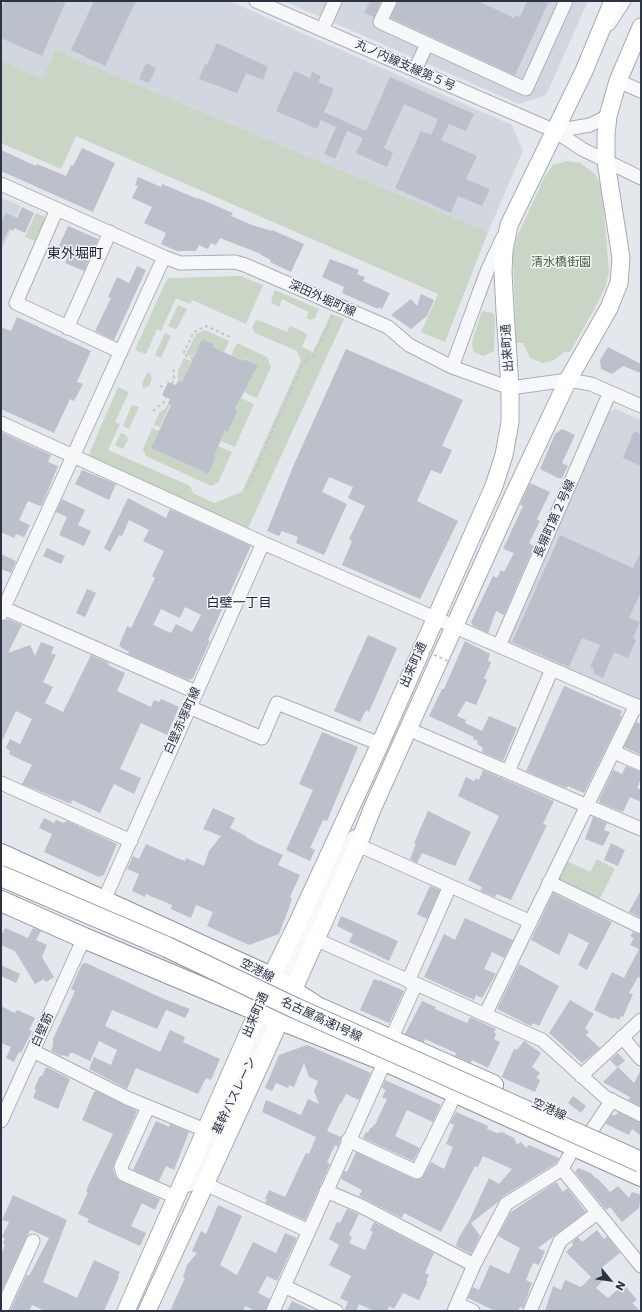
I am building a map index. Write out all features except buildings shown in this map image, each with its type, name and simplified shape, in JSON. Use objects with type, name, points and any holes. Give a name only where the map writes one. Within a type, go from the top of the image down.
[{"type":"highway","name":"空港線","points":[[1,854],[104,900],[281,984],[318,1007],[641,1152]]},
{"type":"highway","points":[[1,866],[161,940],[167,947]]},
{"type":"highway","name":"名古屋高速1号線","points":[[1,876],[167,947],[295,1008],[641,1162]]},
{"type":"highway","name":"名古屋高速1号線","points":[[1,887],[112,934],[641,1171]]},
{"type":"highway","name":"空港線","points":[[1,901],[84,938],[385,1061],[641,1176]]},
{"type":"main road","name":"出来町通","points":[[147,1311],[259,1067],[270,1015],[281,984],[297,924],[380,744],[494,486],[504,455],[510,422],[510,388],[505,312],[495,271],[504,250],[509,224],[584,70],[613,1]]},
{"type":"main road","name":"出来町通","points":[[126,1311],[205,1130],[270,1015],[281,984],[315,939],[358,845],[373,807],[453,626],[568,380],[609,308],[619,283],[621,258],[606,162],[608,116],[618,81],[641,27]]},
{"type":"street","name":"丸ノ内線支線第５号","points":[[256,1],[555,131],[582,149],[641,178]]},
{"type":"street","points":[[322,30],[335,1]]},
{"type":"street","points":[[390,1],[380,22],[526,89],[566,1]]},
{"type":"street","points":[[593,49],[624,1]]},
{"type":"street","points":[[415,70],[427,44]]},
{"type":"street","points":[[618,81],[641,91]]},
{"type":"street","points":[[555,131],[590,125],[608,116]]},
{"type":"street","name":"深田外堀町線","points":[[1,184],[110,232],[164,258],[180,263],[235,262],[245,265],[388,327],[409,345],[452,366],[510,388],[568,380],[591,384],[641,406]]},
{"type":"street","points":[[57,209],[16,303],[121,352]]},
{"type":"street","points":[[67,328],[110,232]]},
{"type":"street","points":[[164,258],[2,610],[196,692]]},
{"type":"street","points":[[452,366],[479,294],[495,271]]},
{"type":"street","name":"長塀町第２号線","points":[[500,646],[610,392]]},
{"type":"street","points":[[1,423],[263,543],[639,706],[614,752],[529,921],[485,1015]]},
{"type":"street","name":"白壁赤塚町線","points":[[104,900],[263,543]]},
{"type":"street","points":[[508,772],[552,669]]},
{"type":"street","points":[[189,707],[262,738],[278,703],[380,744]]},
{"type":"street","points":[[408,728],[641,829]]},
{"type":"street","points":[[614,752],[641,764]]},
{"type":"street","points":[[1,783],[131,841]]},
{"type":"street","points":[[281,984],[323,890],[373,807]]},
{"type":"street","points":[[358,845],[529,921]]},
{"type":"street","points":[[549,882],[641,927]]},
{"type":"street","points":[[391,1039],[450,886]]},
{"type":"street","name":"白壁筋","points":[[1,1121],[84,938]]},
{"type":"street","points":[[315,939],[542,1040],[605,1097],[641,1115]]},
{"type":"street","name":"基幹バスレーン","points":[[149,1259],[230,1109],[256,1052],[270,1015]]},
{"type":"street","points":[[581,1076],[641,1020]]},
{"type":"street","points":[[622,1038],[641,1059]]},
{"type":"street","points":[[33,1051],[148,1107],[205,1130]]},
{"type":"street","points":[[273,1311],[348,1140],[385,1061]]},
{"type":"street","points":[[348,1140],[417,1172],[456,1093]]},
{"type":"street","points":[[592,1130],[612,1100]]},
{"type":"street","points":[[148,1107],[121,1167],[123,1174],[176,1198]]},
{"type":"street","points":[[472,1311],[456,1308],[474,1265],[506,1204],[562,1169],[574,1147]]},
{"type":"street","points":[[562,1169],[641,1266]]},
{"type":"street","points":[[205,1184],[309,1231]]},
{"type":"street","points":[[326,1191],[361,1206],[474,1265]]},
{"type":"street","points":[[530,1311],[560,1241],[597,1213]]},
{"type":"street","points":[[1,1311],[33,1241]]},
{"type":"street","points":[[284,1286],[336,1311]]},
{"type":"path","points":[[247,488],[301,368],[306,358],[313,357],[333,313]]},
{"type":"path","points":[[192,359],[183,354],[194,332],[206,326],[230,337]]},
{"type":"path","points":[[172,384],[174,378],[173,366]]},
{"type":"path","points":[[160,386],[165,388]]},
{"type":"path","points":[[153,411],[163,403],[166,397]]},
{"type":"path","points":[[412,645],[448,661]]},
{"type":"shaded area","points":[[1,1],[229,1],[512,125],[523,151],[488,232],[55,50],[42,79],[1,60]]},
{"type":"shaded area","points":[[284,1],[588,1],[546,95],[519,104]]},
{"type":"shaded area","points":[[1,197],[21,206],[1,251]]},
{"type":"shaded area","points":[[615,409],[641,420],[641,704],[509,645],[508,639],[607,414]]},
{"type":"green space","points":[[55,50],[488,232],[445,342],[421,332],[438,294],[76,136],[61,169],[1,143],[1,60],[42,79]]},
{"type":"green space","name":"清水橋街園","points":[[567,161],[580,163],[595,174],[602,188],[609,272],[605,288],[570,352],[564,352],[554,360],[543,363],[530,358],[523,343],[516,343],[513,255],[516,239],[544,178],[553,165]]},
{"type":"green space","points":[[36,213],[45,217],[46,222],[37,242],[25,237]]},
{"type":"green space","points":[[241,276],[263,285],[246,324],[192,300],[190,304],[176,298],[161,331],[157,329],[146,354],[135,350],[165,283],[169,278]]},
{"type":"green space","points":[[275,290],[319,309],[315,318],[311,320],[306,318],[309,312],[282,299],[279,307],[273,304],[271,299]]},
{"type":"green space","points":[[178,305],[187,309],[178,327],[175,329],[168,326]]},
{"type":"green space","points":[[483,311],[493,313],[495,319],[494,351],[483,356],[473,351],[472,342],[481,313]]},
{"type":"green space","points":[[331,314],[344,319],[248,528],[91,459],[89,454],[118,387],[129,392],[115,422],[120,424],[108,450],[190,486],[193,493],[214,503],[242,492],[301,361],[297,351],[255,333],[252,328],[255,321],[258,320],[287,332],[290,326],[306,333],[307,335],[302,347],[313,352]]},
{"type":"green space","points":[[205,330],[229,341],[224,352],[213,347],[214,344],[202,339],[193,357],[186,354],[196,334]]},
{"type":"green space","points":[[165,333],[171,336],[161,358],[155,355]]},
{"type":"green space","points":[[237,343],[267,357],[271,367],[257,398],[244,392],[258,365],[245,358],[243,361],[231,355]]},
{"type":"green space","points":[[184,358],[191,361],[182,382],[178,381],[178,371]]},
{"type":"green space","points":[[147,373],[150,373],[152,378],[149,386],[143,388],[142,383]]},
{"type":"green space","points":[[241,398],[254,404],[235,447],[221,441],[225,431],[228,432],[238,410],[236,409]]},
{"type":"green space","points":[[168,404],[170,405],[160,427],[154,425],[159,413],[165,409]]},
{"type":"green space","points":[[132,405],[139,407],[129,429],[123,426]]},
{"type":"green space","points":[[152,428],[159,431],[151,448],[208,474],[216,457],[214,456],[218,446],[232,452],[218,483],[211,486],[146,456],[143,449]]},
{"type":"green space","points":[[121,433],[126,435],[128,440],[123,449],[115,445]]},
{"type":"green space","points":[[597,859],[615,869],[599,900],[558,879],[567,861],[590,872]]},
{"type":"district","name":"東外堀町","points":[[75,254]]},
{"type":"district","name":"白壁一丁目","points":[[239,604]]}]
